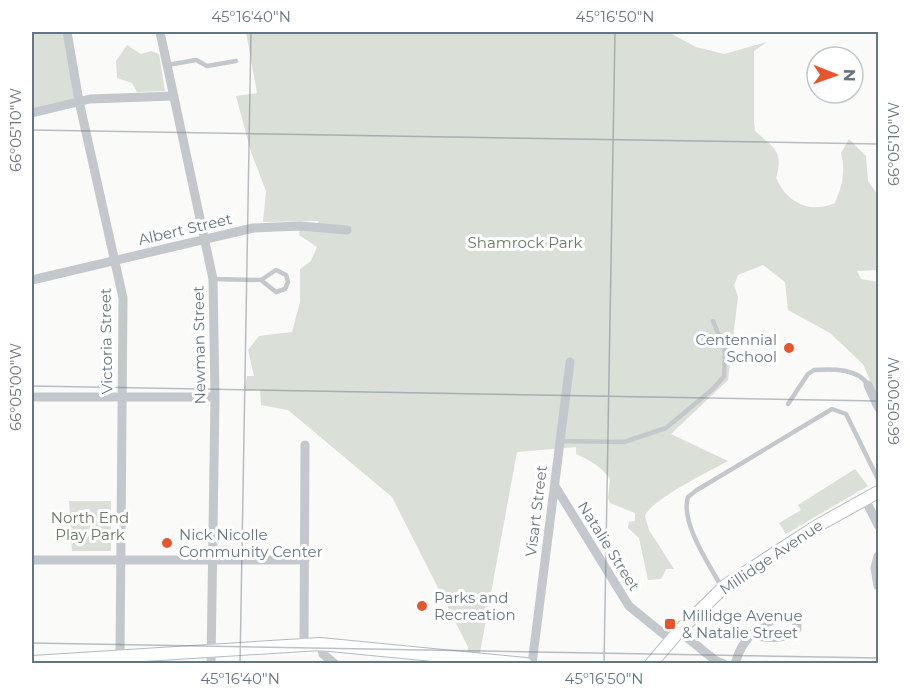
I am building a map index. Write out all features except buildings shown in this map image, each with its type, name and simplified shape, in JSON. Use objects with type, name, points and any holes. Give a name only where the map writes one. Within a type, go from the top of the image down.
[{"type":"street","name":"Victoria Street","points":[[67,32],[79,101],[123,298],[120,656]]},
{"type":"street","name":"Newman Street","points":[[160,32],[213,279],[215,398],[211,663]]},
{"type":"street","points":[[32,113],[79,101],[174,96]]},
{"type":"street","name":"Albert Street","points":[[32,280],[268,226],[347,230]]},
{"type":"street","name":"Visart Street","points":[[532,663],[570,362]]},
{"type":"street","points":[[868,385],[879,407]]},
{"type":"street","points":[[32,397],[215,398]]},
{"type":"street","points":[[304,644],[305,445]]},
{"type":"street","name":"Natalie Street","points":[[555,486],[625,600],[675,635],[716,661],[724,663]]},
{"type":"street","name":"Millidge Avenue","points":[[651,663],[675,635],[722,588],[817,526],[879,492]]},
{"type":"street","points":[[865,499],[879,525]]},
{"type":"street","points":[[879,556],[875,568],[879,585]]},
{"type":"street","points":[[32,560],[305,560]]},
{"type":"street","points":[[735,663],[739,648],[751,634]]},
{"type":"street","points":[[32,662],[320,644],[526,663]]},
{"type":"street","points":[[320,644],[323,654],[335,663]]},
{"type":"lane","points":[[167,65],[196,60],[207,66],[236,61]]},
{"type":"lane","points":[[213,279],[261,280],[276,270],[286,275],[288,282],[285,289],[276,292],[261,280]]},
{"type":"lane","points":[[560,441],[624,442],[666,428],[714,388],[724,376],[725,351],[713,321]]},
{"type":"lane","points":[[788,404],[808,374],[814,370],[855,373],[862,376],[868,385]]},
{"type":"lane","points":[[722,588],[697,541],[687,514],[688,497],[697,489],[832,409],[846,414],[879,479]]},
{"type":"green space","points":[[32,32],[67,32],[79,101],[32,113]]},
{"type":"green space","name":"Shamrock Park","points":[[246,32],[644,32],[648,34],[668,32],[696,47],[724,54],[767,42],[754,51],[755,131],[776,151],[779,162],[776,178],[786,194],[808,207],[835,203],[842,178],[841,153],[849,139],[866,156],[868,181],[877,194],[878,270],[857,271],[861,279],[878,282],[878,399],[863,364],[830,333],[788,310],[785,282],[763,265],[738,275],[734,285],[738,297],[728,380],[671,434],[728,461],[669,494],[649,509],[645,516],[649,530],[674,569],[666,569],[661,579],[648,580],[639,538],[628,528],[629,522],[635,521],[635,513],[610,503],[608,498],[610,479],[599,467],[576,454],[576,447],[517,452],[479,658],[467,657],[468,647],[392,497],[288,410],[261,405],[260,390],[244,391],[247,376],[254,376],[248,350],[259,336],[292,332],[300,302],[300,269],[311,261],[317,247],[299,235],[300,229],[318,230],[318,221],[263,222],[266,191],[251,152],[236,96],[257,93]]},
{"type":"green space","points":[[127,45],[141,54],[151,51],[159,54],[165,91],[137,92],[132,83],[117,78],[116,61]]},
{"type":"green space","points":[[855,469],[868,486],[786,534],[779,523],[801,510],[798,505]]},
{"type":"green space","name":"North End Play Park","points":[[69,501],[111,501],[111,551],[72,551]]},
{"type":"place","name":"Centennial School","points":[[789,348]]},
{"type":"place","name":"Nick Nicolle Community Center","points":[[167,543]]},
{"type":"place","name":"Parks and Recreation","points":[[422,606]]},
{"type":"place","name":"Millidge Avenue & Natalie Street","points":[[670,624]]}]
